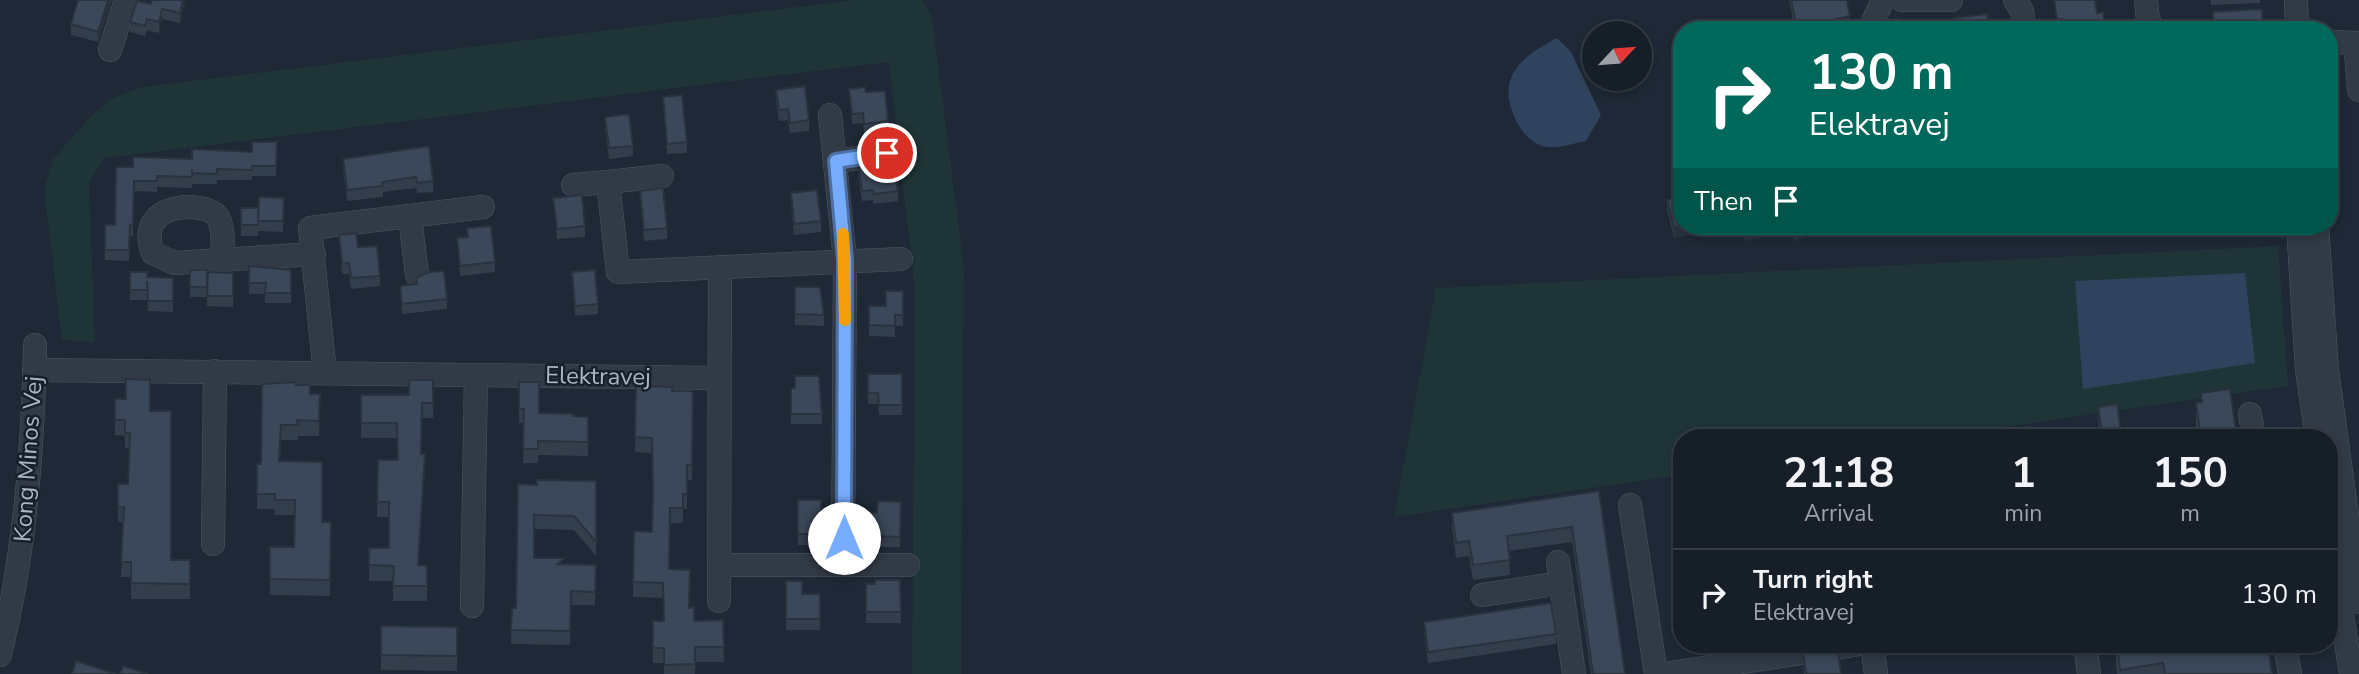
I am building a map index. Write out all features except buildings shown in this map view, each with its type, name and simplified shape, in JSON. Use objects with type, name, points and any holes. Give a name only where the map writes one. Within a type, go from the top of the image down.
[{"type":"street","points":[[110,50],[126,0]]},
{"type":"street","points":[[1873,21],[1883,0]]},
{"type":"street","points":[[1902,0],[1951,0]]},
{"type":"street","points":[[2146,0],[2149,21]]},
{"type":"street","points":[[2296,0],[2297,21]]},
{"type":"street","points":[[2338,43],[2359,45],[2356,52],[2359,90]]},
{"type":"street","points":[[830,115],[845,260],[843,565]]},
{"type":"street","points":[[836,161],[887,153]]},
{"type":"street","points":[[573,185],[662,176]]},
{"type":"street","points":[[608,182],[618,272],[901,259]]},
{"type":"street","points":[[325,373],[310,228],[483,207]]},
{"type":"street","points":[[410,217],[416,275]]},
{"type":"street","points":[[2299,235],[2307,370],[2316,429]]},
{"type":"street","points":[[2318,235],[2330,429]]},
{"type":"street","points":[[223,260],[314,254]]},
{"type":"street","points":[[719,601],[720,267]]},
{"type":"street","name":"Kong Minos Vej","points":[[0,655],[18,578],[27,503],[35,345]]},
{"type":"street","name":"Elektravej","points":[[34,370],[719,378]]},
{"type":"street","points":[[213,544],[215,371]]},
{"type":"street","points":[[472,606],[476,375]]},
{"type":"street","points":[[2250,414],[2252,429]]},
{"type":"street","points":[[1630,505],[1656,674]]},
{"type":"street","points":[[2338,562],[2359,602]]},
{"type":"street","points":[[2338,562],[2351,674]]},
{"type":"street","points":[[719,565],[908,565]]},
{"type":"street","points":[[1482,595],[1560,573],[1574,674]]},
{"type":"street","points":[[1664,674],[1801,653]]},
{"type":"street","points":[[1873,653],[1876,674]]},
{"type":"street","points":[[2086,653],[2089,674]]},
{"type":"street","points":[[2287,653],[2290,674]]},
{"type":"green space","points":[[854,0],[922,0],[932,16],[964,270],[961,674],[912,674],[915,291],[889,62],[105,158],[89,182],[95,342],[62,340],[44,190],[53,159],[90,117],[111,99],[141,87]]},
{"type":"green space","points":[[2278,246],[2288,386],[1991,429],[1673,429],[1673,476],[1394,517],[1436,288]]},
{"type":"water","points":[[1557,38],[1571,52],[1582,75],[1582,91],[1590,91],[1601,115],[1586,141],[1562,146],[1539,145],[1519,126],[1512,110],[1509,84],[1520,63]]},
{"type":"water","points":[[2245,273],[2255,363],[2083,389],[2075,281]]},
{"type":"slow traffic","points":[[843,234],[845,320]]},
{"type":"route","points":[[844,538],[845,260],[836,161],[887,153]]}]
